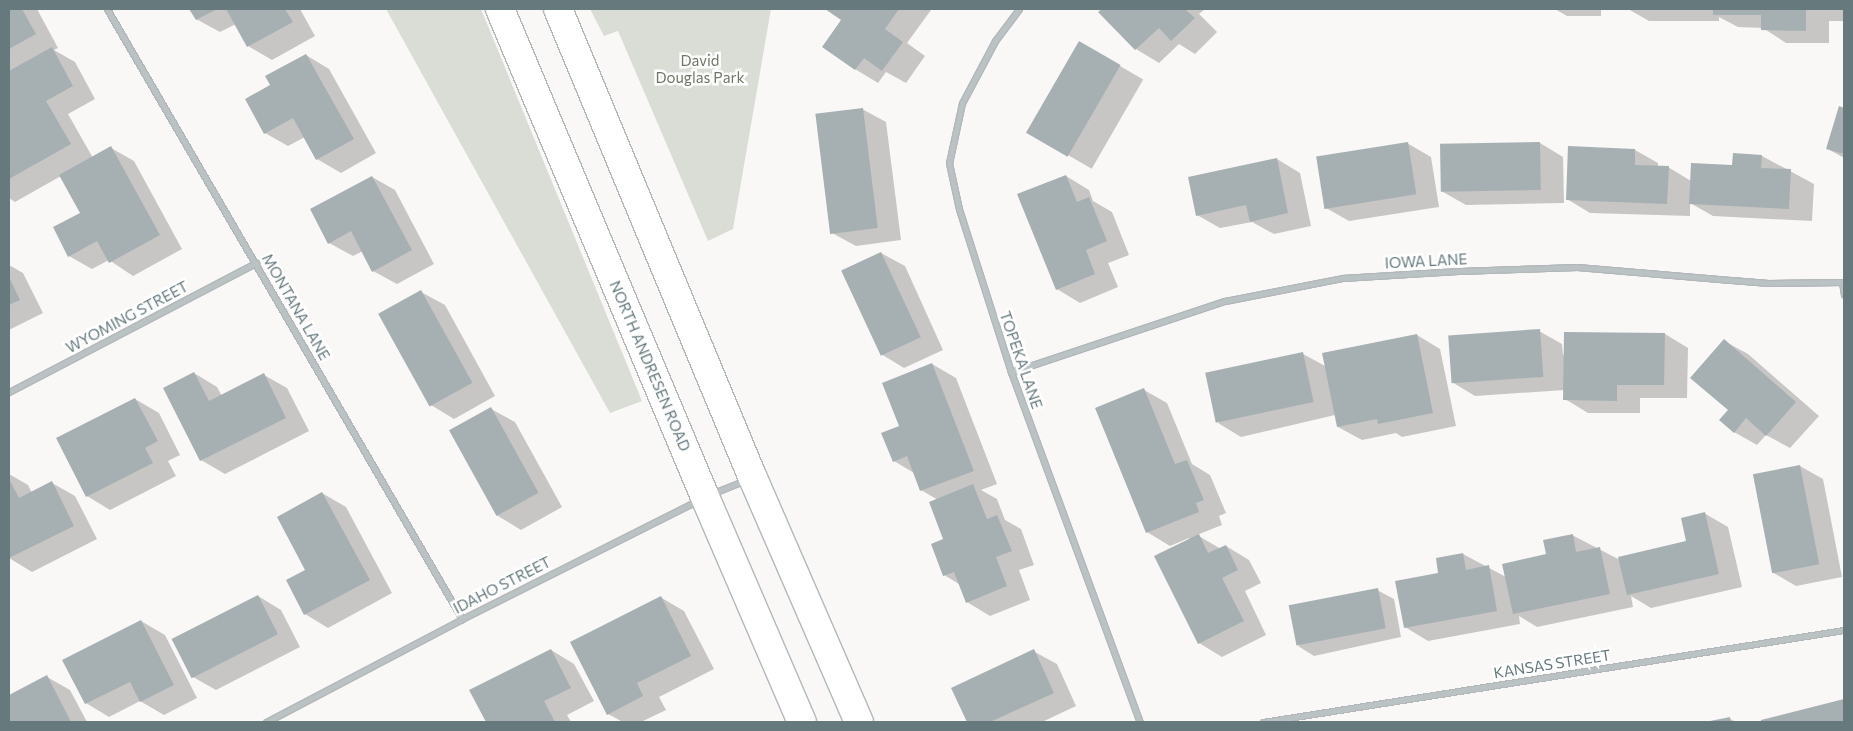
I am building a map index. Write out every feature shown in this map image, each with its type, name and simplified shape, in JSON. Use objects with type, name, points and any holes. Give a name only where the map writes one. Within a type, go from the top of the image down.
[{"type":"main road","name":"NORTH ANDRESEN ROAD","points":[[500,9],[705,497],[802,722]]},
{"type":"main road","points":[[558,9],[752,476],[859,722]]},
{"type":"street","name":"MONTANA LANE","points":[[107,9],[462,619]]},
{"type":"street","name":"TOPEKA LANE","points":[[1019,9],[995,41],[962,103],[949,163],[959,209],[1011,372],[1140,722]]},
{"type":"street","name":"WYOMING STREET","points":[[9,392],[256,263]]},
{"type":"street","name":"IOWA LANE","points":[[1011,372],[1225,301],[1342,278],[1458,271],[1577,267],[1768,283],[1842,282],[1844,295]]},
{"type":"street","name":"IDAHO STREET","points":[[266,722],[462,619],[705,497],[752,476]]},
{"type":"street","name":"KANSAS STREET","points":[[1264,722],[1844,630]]},
{"type":"green space","points":[[386,9],[481,9],[642,401],[610,413]]},
{"type":"green space","name":"David Douglas Park","points":[[590,9],[771,9],[733,229],[708,241],[618,31],[604,36]]},
{"type":"building","points":[[9,9],[22,9],[36,34],[9,49]]},
{"type":"building","points":[[189,9],[217,9],[196,20]]},
{"type":"building","points":[[226,9],[285,9],[293,22],[247,47]]},
{"type":"building","points":[[825,9],[899,9],[885,29],[903,42],[882,71],[864,58],[855,70],[822,47],[841,20]]},
{"type":"building","points":[[1102,9],[1185,9],[1195,18],[1171,41],[1159,28],[1135,50],[1098,12]]},
{"type":"building","points":[[1713,9],[1806,9],[1806,31],[1761,30],[1761,15],[1713,15]]},
{"type":"building","points":[[1079,41],[1121,65],[1068,157],[1026,133]]},
{"type":"building","points":[[52,47],[73,86],[46,101],[71,144],[9,179],[9,71]]},
{"type":"building","points":[[306,54],[354,139],[316,160],[293,118],[264,134],[245,99],[270,85],[265,76]]},
{"type":"building","points":[[1839,106],[1844,108],[1844,154],[1826,149]]},
{"type":"building","points":[[863,108],[878,228],[830,234],[815,114]]},
{"type":"building","points":[[1408,142],[1416,194],[1324,209],[1316,157]]},
{"type":"building","points":[[1540,142],[1541,190],[1441,192],[1440,144]]},
{"type":"building","points":[[111,146],[160,235],[109,263],[97,241],[68,257],[53,227],[80,213],[59,175]]},
{"type":"building","points":[[1568,146],[1635,149],[1635,165],[1669,166],[1667,204],[1566,200]]},
{"type":"building","points":[[1733,153],[1762,155],[1761,168],[1791,169],[1789,209],[1689,204],[1691,163],[1732,165]]},
{"type":"building","points":[[1277,158],[1288,213],[1250,222],[1246,205],[1196,216],[1188,177]]},
{"type":"building","points":[[1066,175],[1077,202],[1089,197],[1107,241],[1086,250],[1095,274],[1056,290],[1017,194]]},
{"type":"building","points":[[372,176],[412,250],[372,272],[351,231],[328,244],[310,209]]},
{"type":"building","points":[[881,252],[921,337],[881,356],[841,271]]},
{"type":"building","points":[[9,277],[20,300],[9,305]]},
{"type":"building","points":[[421,290],[472,383],[430,406],[378,314]]},
{"type":"building","points":[[1540,329],[1543,377],[1452,383],[1448,335]]},
{"type":"building","points":[[1564,332],[1665,333],[1664,385],[1617,385],[1617,401],[1563,400]]},
{"type":"building","points":[[1417,334],[1433,413],[1378,424],[1377,419],[1337,427],[1322,353]]},
{"type":"building","points":[[1724,339],[1796,402],[1766,436],[1746,418],[1734,433],[1719,420],[1728,410],[1690,378]]},
{"type":"building","points":[[1303,352],[1314,402],[1216,423],[1205,373]]},
{"type":"building","points":[[932,363],[974,471],[920,491],[907,456],[893,462],[881,433],[899,426],[882,383]]},
{"type":"building","points":[[194,372],[209,401],[264,373],[286,418],[200,461],[163,388]]},
{"type":"building","points":[[1144,388],[1175,464],[1187,460],[1204,500],[1196,503],[1199,512],[1146,533],[1095,408]]},
{"type":"building","points":[[135,398],[158,441],[145,448],[153,463],[86,497],[56,438]]},
{"type":"building","points":[[491,407],[539,493],[497,516],[449,430]]},
{"type":"building","points":[[1800,465],[1819,564],[1772,573],[1753,474]]},
{"type":"building","points":[[9,479],[19,498],[52,481],[74,526],[9,558]]},
{"type":"building","points":[[973,484],[987,519],[997,515],[1012,551],[996,557],[1007,586],[966,603],[954,572],[943,576],[931,544],[943,539],[929,502]]},
{"type":"building","points":[[322,492],[370,580],[304,615],[286,580],[305,570],[277,517]]},
{"type":"building","points":[[1705,512],[1719,574],[1627,595],[1618,557],[1686,541],[1681,518]]},
{"type":"building","points":[[1199,534],[1208,553],[1226,545],[1238,570],[1222,578],[1244,621],[1198,644],[1154,556]]},
{"type":"building","points":[[1573,534],[1576,552],[1600,547],[1610,594],[1513,614],[1502,564],[1546,554],[1543,540]]},
{"type":"building","points":[[1463,553],[1466,570],[1489,565],[1497,611],[1404,628],[1395,581],[1438,573],[1436,558]]},
{"type":"building","points":[[1378,588],[1386,628],[1296,646],[1289,605]]},
{"type":"building","points":[[258,595],[278,634],[192,678],[172,639]]},
{"type":"building","points":[[661,596],[691,656],[637,683],[643,696],[607,715],[570,642]]},
{"type":"building","points":[[141,620],[174,685],[140,702],[130,682],[85,704],[62,660]]},
{"type":"building","points":[[551,649],[571,688],[544,701],[555,722],[486,722],[469,690]]},
{"type":"building","points":[[1034,649],[1054,693],[990,722],[967,722],[951,688]]},
{"type":"building","points":[[47,675],[71,722],[9,722],[9,695]]},
{"type":"building","points":[[1844,699],[1844,722],[1761,722],[1761,720]]},
{"type":"building","points":[[1730,717],[1731,722],[1710,722],[1710,721]]}]
